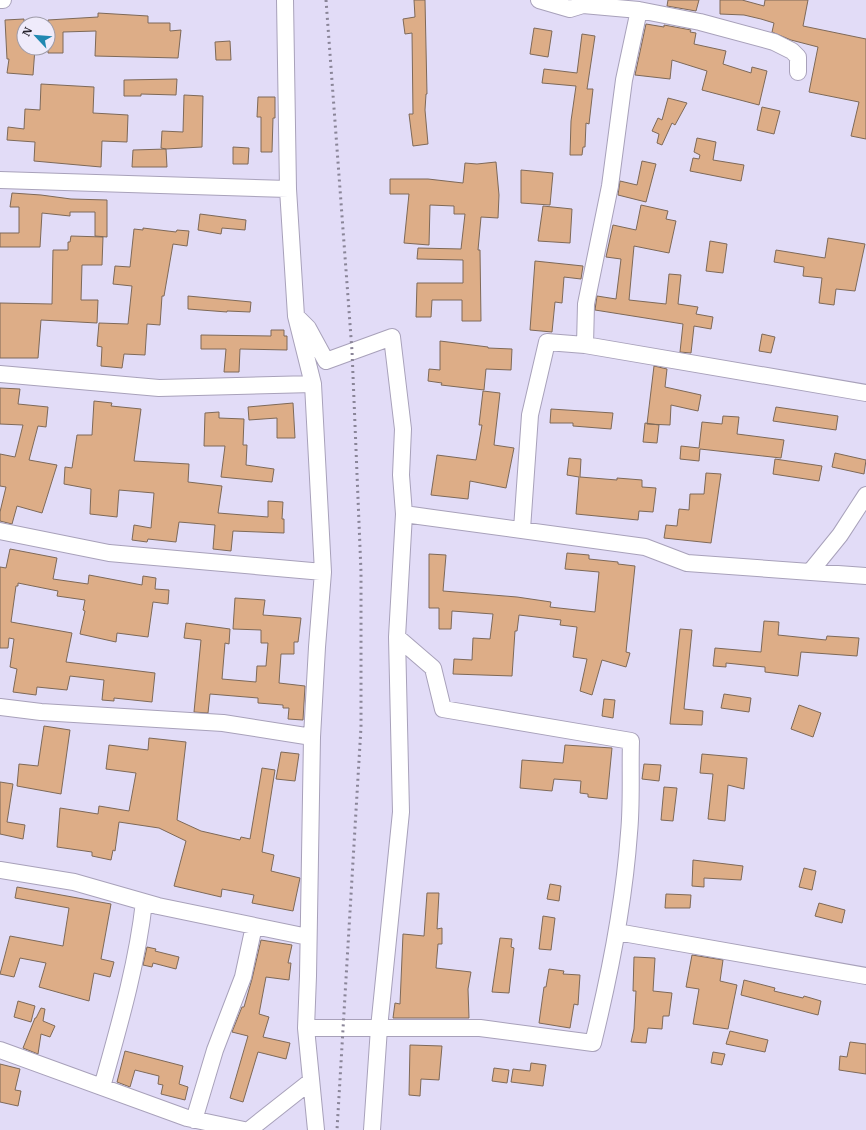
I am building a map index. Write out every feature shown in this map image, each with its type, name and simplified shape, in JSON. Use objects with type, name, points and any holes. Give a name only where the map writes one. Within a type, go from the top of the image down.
[{"type":"street","points":[[285,0],[288,188],[296,316],[313,384],[323,572],[312,737],[306,1028],[316,1130]]},
{"type":"street","points":[[539,0],[570,9],[583,6],[639,10],[700,22],[774,42],[792,51],[798,57],[798,72]]},
{"type":"street","points":[[585,345],[586,304],[610,186],[624,80],[639,10]]},
{"type":"street","points":[[0,180],[288,188]]},
{"type":"street","points":[[296,316],[308,328],[326,361],[392,337],[403,429],[401,475],[404,514],[397,637],[401,812],[379,1028],[372,1130]]},
{"type":"street","points":[[522,529],[530,415],[546,342],[585,345],[866,393]]},
{"type":"street","points":[[0,374],[159,388],[313,384]]},
{"type":"street","points":[[810,572],[840,535],[866,495]]},
{"type":"street","points":[[404,514],[645,547],[687,563],[866,576]]},
{"type":"street","points":[[0,531],[109,553],[323,572]]},
{"type":"street","points":[[306,1028],[480,1028],[593,1043],[609,977],[618,932],[629,832],[631,741],[444,709],[433,668],[397,637]]},
{"type":"street","points":[[0,706],[41,712],[223,723],[312,737]]},
{"type":"street","points":[[0,870],[74,882],[144,902],[308,937]]},
{"type":"street","points":[[102,1088],[126,1000],[141,931],[144,902]]},
{"type":"street","points":[[188,1123],[236,991],[243,977],[254,926]]},
{"type":"street","points":[[618,932],[866,976]]},
{"type":"street","points":[[0,1050],[102,1088],[188,1123],[244,1130]]},
{"type":"street","points":[[249,1130],[311,1081]]},
{"type":"building","points":[[414,0],[425,0],[427,94],[425,110],[428,144],[413,146],[409,114],[413,114],[412,33],[405,34],[403,19],[415,17]]},
{"type":"building","points":[[668,0],[699,0],[696,11],[667,6]]},
{"type":"building","points":[[720,0],[742,0],[764,6],[765,0],[808,0],[803,26],[866,39],[866,139],[851,136],[859,102],[809,92],[818,47],[791,40],[772,32],[774,23],[744,15],[720,14]]},
{"type":"building","points":[[98,13],[148,16],[148,23],[170,23],[170,31],[181,30],[178,58],[95,56],[96,31],[63,32],[63,53],[56,53],[56,20],[98,17]]},
{"type":"building","points":[[16,19],[16,56],[34,56],[33,75],[7,73],[9,59],[7,59],[5,20]]},
{"type":"building","points":[[646,24],[664,27],[664,25],[691,30],[690,32],[696,33],[694,44],[726,51],[723,64],[751,73],[752,67],[767,71],[759,105],[702,90],[707,71],[672,60],[670,79],[635,75]]},
{"type":"building","points":[[534,28],[552,31],[548,57],[530,54]]},
{"type":"building","points":[[582,34],[595,36],[587,89],[593,89],[589,124],[586,123],[585,147],[583,147],[582,155],[570,155],[571,121],[576,86],[542,83],[544,69],[577,73]]},
{"type":"building","points":[[230,41],[231,60],[216,60],[215,42]]},
{"type":"building","points":[[177,79],[176,95],[141,94],[141,96],[124,96],[124,80]]},
{"type":"building","points":[[41,84],[94,87],[93,113],[128,115],[127,142],[102,141],[101,167],[34,161],[35,142],[7,140],[8,127],[24,129],[25,109],[40,110]]},
{"type":"building","points":[[184,95],[203,96],[202,147],[161,148],[162,131],[183,132]]},
{"type":"building","points":[[258,97],[275,97],[272,152],[261,152],[261,117],[257,117]]},
{"type":"building","points":[[668,98],[687,103],[675,125],[672,123],[662,145],[657,143],[659,134],[652,131],[658,118],[662,120]]},
{"type":"building","points":[[762,107],[780,111],[774,134],[757,130]]},
{"type":"building","points":[[697,138],[716,142],[713,160],[744,165],[741,181],[690,171],[693,158],[699,159],[700,155],[694,152]]},
{"type":"building","points":[[233,147],[249,148],[248,164],[233,164]]},
{"type":"building","points":[[166,149],[167,167],[132,167],[133,150]]},
{"type":"building","points":[[642,161],[656,164],[646,202],[618,195],[620,181],[637,185]]},
{"type":"building","points":[[496,162],[499,195],[498,218],[481,217],[478,250],[480,250],[481,321],[462,321],[462,300],[432,300],[431,317],[416,317],[417,283],[463,283],[463,260],[417,259],[418,248],[461,249],[465,214],[454,214],[454,206],[430,205],[429,245],[404,243],[409,194],[390,194],[390,179],[428,179],[463,183],[465,163],[477,164]]},
{"type":"building","points":[[521,170],[553,173],[550,205],[521,203]]},
{"type":"building","points":[[12,193],[71,199],[107,200],[107,237],[95,236],[95,212],[70,212],[70,216],[42,213],[40,247],[0,247],[0,233],[19,233],[19,207],[10,207]]},
{"type":"building","points":[[641,205],[668,211],[666,219],[676,221],[669,253],[634,246],[629,300],[666,304],[669,274],[681,275],[678,304],[698,307],[696,314],[713,317],[711,329],[694,326],[691,353],[680,352],[683,324],[595,310],[597,296],[616,299],[621,259],[606,257],[613,225],[636,230]]},
{"type":"building","points":[[543,206],[572,209],[570,243],[538,241]]},
{"type":"building","points":[[200,214],[246,220],[245,230],[222,228],[221,234],[198,230]]},
{"type":"building","points":[[143,228],[176,232],[177,230],[189,231],[187,246],[173,244],[164,296],[162,296],[160,325],[147,324],[145,355],[124,354],[122,368],[101,366],[102,347],[97,346],[99,323],[128,324],[132,286],[113,284],[115,266],[130,267],[134,229],[143,230]]},
{"type":"building","points":[[71,236],[103,237],[102,265],[82,265],[81,300],[98,300],[97,323],[41,320],[38,358],[0,358],[0,303],[52,304],[53,250],[68,250],[68,242],[70,242]]},
{"type":"building","points":[[828,238],[865,244],[855,291],[836,289],[834,305],[819,303],[822,278],[803,276],[804,267],[774,262],[776,250],[825,258]]},
{"type":"building","points":[[710,241],[727,244],[723,273],[706,271]]},
{"type":"building","points":[[535,261],[583,266],[581,279],[564,277],[562,303],[555,302],[552,332],[530,330]]},
{"type":"building","points":[[188,296],[251,302],[250,312],[188,309]]},
{"type":"building","points":[[271,330],[284,330],[284,336],[287,336],[287,350],[240,349],[239,372],[224,372],[226,349],[201,349],[201,335],[271,336]]},
{"type":"building","points":[[762,334],[775,337],[771,353],[759,351]]},
{"type":"building","points":[[440,341],[488,348],[512,349],[511,370],[486,369],[484,390],[441,385],[442,383],[428,381],[429,369],[440,370]]},
{"type":"building","points":[[654,366],[667,369],[665,387],[701,395],[698,411],[671,405],[670,425],[647,424]]},
{"type":"building","points":[[0,388],[20,389],[18,404],[48,407],[46,427],[38,426],[29,460],[57,465],[42,513],[17,506],[12,524],[0,521],[0,512],[6,487],[0,486],[0,454],[15,457],[23,425],[0,424]]},
{"type":"building","points":[[483,391],[500,393],[494,445],[514,448],[506,488],[470,481],[468,499],[431,495],[437,455],[476,460],[482,425],[479,425]]},
{"type":"building","points":[[94,401],[112,403],[111,406],[141,409],[134,461],[189,464],[188,482],[222,486],[218,513],[268,517],[268,501],[283,502],[282,519],[284,519],[284,533],[233,531],[231,551],[213,549],[215,525],[179,522],[176,542],[148,539],[147,542],[132,540],[134,525],[151,528],[154,493],[119,490],[117,517],[90,514],[91,489],[64,484],[65,467],[72,468],[77,435],[92,435]]},
{"type":"building","points":[[293,403],[295,438],[277,438],[277,418],[249,420],[248,407]]},
{"type":"building","points":[[776,407],[838,416],[836,430],[773,421]]},
{"type":"building","points":[[551,409],[613,413],[611,429],[573,426],[573,423],[550,423]]},
{"type":"building","points":[[219,412],[219,418],[244,419],[243,445],[247,445],[246,465],[274,469],[272,482],[221,477],[225,446],[204,446],[205,413]]},
{"type":"building","points":[[723,416],[739,417],[737,434],[784,440],[781,458],[700,449],[699,461],[680,459],[681,446],[699,448],[702,422],[722,424]]},
{"type":"building","points":[[645,423],[659,425],[657,443],[643,442]]},
{"type":"building","points":[[835,453],[866,460],[864,474],[832,467]]},
{"type":"building","points":[[569,458],[581,459],[580,477],[617,480],[617,478],[642,480],[642,487],[656,488],[653,512],[639,511],[638,520],[576,514],[579,477],[567,475]]},
{"type":"building","points":[[775,459],[822,466],[819,481],[773,474]]},
{"type":"building","points":[[706,473],[721,474],[711,543],[664,538],[666,525],[677,526],[679,509],[689,510],[690,494],[704,494]]},
{"type":"building","points":[[10,549],[57,558],[53,579],[88,584],[89,575],[142,585],[143,576],[156,578],[155,589],[169,590],[168,604],[153,602],[148,637],[117,633],[116,642],[80,634],[85,611],[83,610],[85,600],[57,596],[58,591],[18,583],[18,586],[16,586],[11,622],[72,633],[66,662],[155,673],[152,702],[114,698],[114,701],[102,700],[104,680],[70,676],[67,690],[37,687],[36,695],[13,692],[17,669],[10,667],[14,639],[9,638],[8,648],[0,648],[0,567],[6,568]]},
{"type":"building","points":[[567,553],[589,555],[589,559],[618,562],[618,564],[635,566],[626,652],[630,653],[626,667],[602,660],[592,695],[580,691],[587,659],[573,657],[577,627],[560,625],[561,620],[519,615],[517,631],[515,631],[512,676],[453,674],[454,659],[472,660],[473,638],[490,639],[493,614],[452,611],[451,629],[439,629],[439,608],[429,608],[429,554],[446,555],[443,591],[517,597],[551,602],[550,607],[595,612],[599,572],[565,569]]},
{"type":"building","points":[[235,598],[265,600],[263,615],[301,618],[298,642],[294,642],[294,654],[281,654],[279,683],[305,686],[303,720],[288,719],[289,708],[283,708],[283,705],[258,703],[258,698],[210,694],[208,713],[194,712],[201,640],[184,638],[186,623],[230,629],[229,644],[225,643],[222,679],[256,682],[257,666],[266,666],[268,643],[261,643],[261,630],[233,629]]},
{"type":"building","points":[[764,621],[779,622],[778,635],[826,640],[827,636],[859,638],[857,656],[801,652],[798,676],[765,672],[765,667],[726,663],[726,667],[713,666],[715,648],[761,652]]},
{"type":"building","points":[[680,629],[692,630],[684,709],[703,711],[702,725],[670,724]]},
{"type":"building","points":[[724,694],[751,698],[749,712],[721,708]]},
{"type":"building","points":[[604,699],[615,700],[613,718],[602,716]]},
{"type":"building","points":[[799,705],[821,713],[813,737],[791,729]]},
{"type":"building","points":[[44,726],[70,730],[61,794],[17,786],[19,764],[38,766]]},
{"type":"building","points":[[149,738],[186,742],[177,820],[201,831],[240,840],[241,837],[250,839],[262,768],[275,770],[262,852],[274,855],[271,871],[300,878],[293,911],[252,903],[254,895],[222,889],[221,897],[174,886],[186,841],[159,828],[119,822],[115,851],[113,850],[111,860],[92,856],[92,852],[57,847],[60,808],[98,814],[99,806],[129,811],[136,773],[106,769],[109,745],[148,750]]},
{"type":"building","points":[[565,745],[612,748],[607,799],[588,797],[588,794],[580,793],[581,781],[554,779],[552,791],[520,788],[522,760],[563,763]]},
{"type":"building","points":[[281,752],[299,754],[295,781],[276,779]]},
{"type":"building","points":[[702,754],[747,758],[744,789],[728,785],[725,821],[708,819],[713,774],[700,773]]},
{"type":"building","points":[[644,764],[661,765],[659,781],[642,779]]},
{"type":"building","points":[[0,782],[13,784],[7,822],[25,825],[23,839],[0,834]]},
{"type":"building","points":[[664,787],[677,788],[673,821],[661,820]]},
{"type":"building","points":[[693,860],[743,866],[741,880],[704,878],[704,887],[692,886]]},
{"type":"building","points":[[804,868],[816,871],[812,890],[799,887]]},
{"type":"building","points":[[550,884],[561,886],[559,901],[547,899]]},
{"type":"building","points":[[17,887],[111,904],[101,959],[114,962],[110,977],[94,973],[89,1001],[39,987],[46,963],[20,958],[14,977],[0,974],[10,936],[63,946],[69,908],[15,898]]},
{"type":"building","points":[[427,893],[439,893],[437,929],[442,928],[442,944],[438,944],[436,968],[471,972],[468,989],[469,1018],[393,1018],[395,1003],[400,1004],[403,934],[424,936]]},
{"type":"building","points":[[666,894],[691,895],[690,908],[665,908]]},
{"type":"building","points":[[819,903],[845,910],[842,923],[815,916]]},
{"type":"building","points":[[543,916],[555,918],[551,950],[539,949]]},
{"type":"building","points":[[500,938],[512,939],[511,947],[514,948],[509,993],[492,992]]},
{"type":"building","points":[[261,940],[292,945],[288,963],[291,963],[289,980],[266,977],[259,1014],[269,1017],[263,1037],[290,1043],[286,1059],[258,1052],[243,1102],[230,1098],[248,1036],[232,1032],[242,1007],[244,1007]]},
{"type":"building","points":[[147,947],[156,949],[155,951],[179,957],[176,969],[153,963],[152,967],[143,965]]},
{"type":"building","points":[[692,955],[723,960],[720,981],[737,985],[728,1029],[693,1024],[699,989],[686,987]]},
{"type":"building","points":[[634,957],[655,958],[653,991],[672,993],[669,1016],[663,1016],[662,1029],[648,1028],[646,1043],[631,1042],[634,1029],[636,991],[633,991]]},
{"type":"building","points":[[549,969],[564,971],[563,974],[580,975],[578,1005],[574,1004],[570,1028],[539,1023],[544,987],[546,987]]},
{"type":"building","points":[[744,980],[775,988],[774,991],[803,998],[804,996],[821,1001],[818,1015],[741,995]]},
{"type":"building","points":[[18,1001],[35,1006],[31,1022],[14,1017]]},
{"type":"building","points":[[41,1008],[45,1009],[43,1021],[55,1026],[50,1037],[41,1034],[38,1054],[23,1048],[35,1018]]},
{"type":"building","points":[[730,1031],[768,1040],[765,1052],[726,1044]]},
{"type":"building","points":[[850,1042],[866,1044],[866,1074],[839,1070],[840,1056],[847,1057]]},
{"type":"building","points":[[410,1045],[442,1046],[439,1080],[421,1079],[420,1096],[409,1095]]},
{"type":"building","points":[[125,1051],[183,1066],[179,1084],[188,1087],[185,1100],[161,1094],[163,1085],[158,1084],[159,1076],[135,1070],[130,1087],[117,1082]]},
{"type":"building","points":[[713,1052],[725,1054],[722,1065],[711,1063]]},
{"type":"building","points":[[531,1063],[546,1065],[543,1086],[511,1082],[513,1069],[530,1071]]},
{"type":"building","points":[[0,1064],[20,1069],[15,1090],[21,1091],[18,1106],[0,1102]]},
{"type":"building","points":[[494,1068],[509,1070],[507,1083],[492,1081]]},
{"type":"railway","points":[[326,0],[352,351],[361,572],[361,727],[337,1130]]}]
